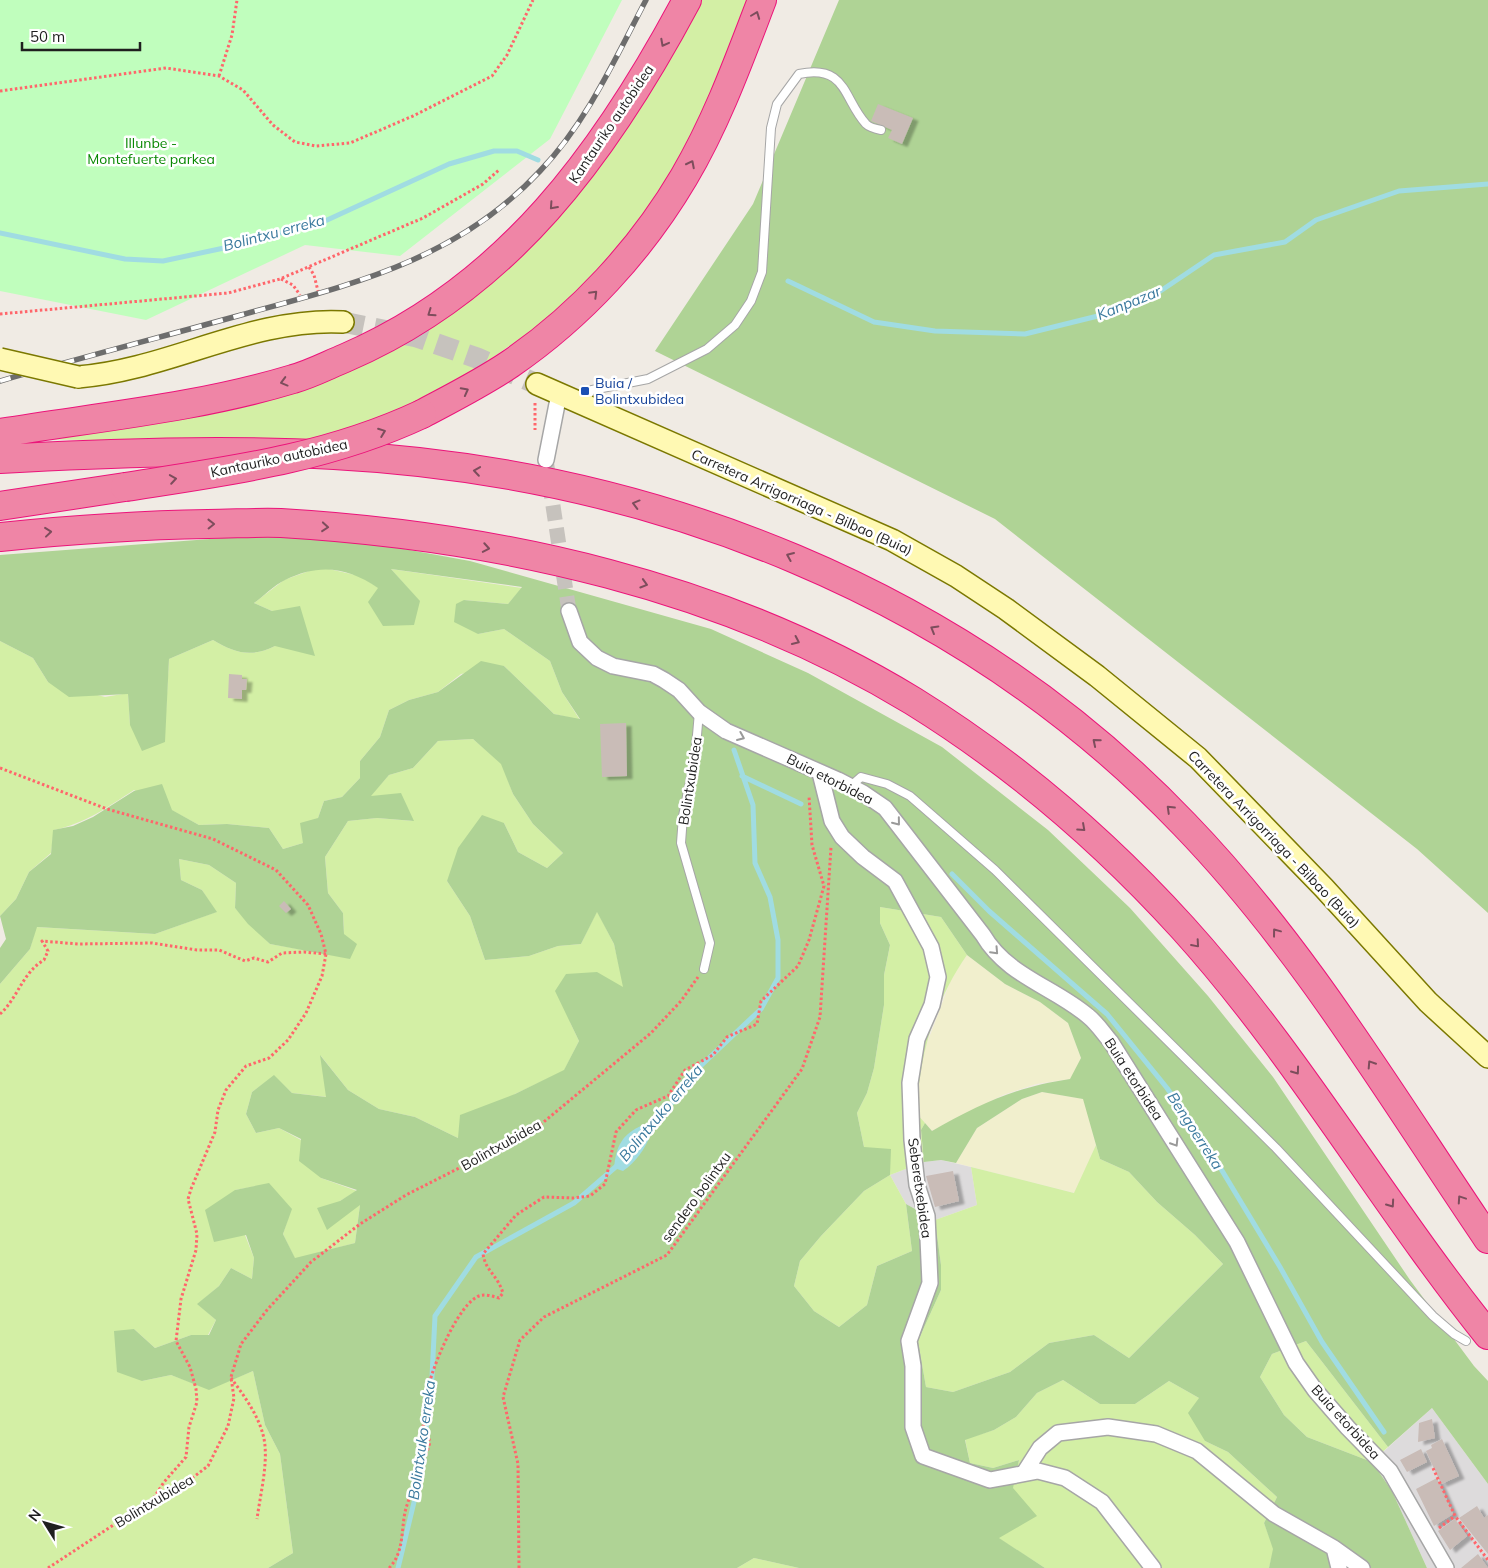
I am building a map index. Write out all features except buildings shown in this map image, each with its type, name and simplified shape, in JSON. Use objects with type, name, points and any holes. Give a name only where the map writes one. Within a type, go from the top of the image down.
[{"type":"highway","name":"Kantauriko autobidea","points":[[0,433],[93,418],[146,413],[226,397],[296,379],[365,349],[417,322],[464,289],[494,263],[561,196],[600,146],[635,92],[687,0]]},
{"type":"highway","name":"Kantauriko autobidea","points":[[0,506],[125,487],[303,456],[347,445],[385,431],[422,414],[488,379],[539,343],[595,294],[642,238],[684,177],[708,130],[728,89],[762,0]]},
{"type":"highway","points":[[0,459],[169,453],[335,455],[501,474],[596,493],[688,518],[779,551],[876,595],[976,654],[1027,687],[1133,774],[1183,823],[1256,905],[1318,986],[1488,1239]]},
{"type":"highway","points":[[0,537],[142,525],[276,523],[378,531],[440,540],[576,566],[642,583],[710,605],[798,641],[881,683],[949,725],[1045,796],[1124,868],[1181,926],[1261,1022],[1432,1261],[1477,1338]]},
{"type":"street","points":[[0,359],[78,377],[124,370],[236,336],[283,325],[319,321],[343,322]]},
{"type":"street","name":"Carretera Arrigorriaga - Bilbao (Buia)","points":[[535,391],[559,394],[581,403],[892,540],[956,576],[1006,609],[1097,676],[1198,758],[1324,888],[1428,1002],[1488,1057]]},
{"type":"street","points":[[546,460],[559,394]]},
{"type":"street","points":[[569,611],[580,642],[596,658],[613,666],[652,674],[664,680],[680,690],[699,712]]},
{"type":"street","name":"Buia etorbidea","points":[[699,712],[726,731],[851,786],[885,808],[983,935],[992,950],[1016,970],[1089,1016],[1111,1042],[1237,1242],[1296,1363],[1315,1390],[1348,1428],[1390,1471],[1446,1568]]},
{"type":"street","name":"Seberetxebidea","points":[[820,773],[832,821],[842,837],[863,857],[895,881],[931,946],[938,977],[932,1006],[917,1039],[910,1083],[912,1140],[917,1185],[927,1216],[930,1283],[910,1341],[913,1366],[913,1428],[922,1456],[990,1480],[1038,1471],[1065,1478],[1102,1502],[1153,1568]]},
{"type":"street","points":[[1024,1473],[1040,1448],[1058,1433],[1108,1427],[1156,1434],[1197,1451],[1274,1514],[1334,1548],[1362,1568]]},
{"type":"street","points":[[1334,1548],[1339,1568]]},
{"type":"lane","points":[[581,403],[592,390],[648,379],[707,349],[735,325],[751,301],[762,272],[772,128],[777,104],[800,74],[816,70],[832,77],[846,90],[867,125],[881,130]]},
{"type":"lane","name":"Bolintxubidea","points":[[699,712],[695,758],[683,816],[682,843],[710,943],[704,969]]},
{"type":"lane","points":[[851,786],[861,777],[887,784],[910,796],[995,870],[1276,1148],[1433,1316],[1454,1334],[1477,1338]]},
{"type":"path","points":[[219,76],[232,35],[237,0]]},
{"type":"path","points":[[0,91],[166,68],[219,76],[243,90],[273,124],[295,142],[316,146],[350,143],[413,116],[492,76],[507,55],[533,0]]},
{"type":"path","points":[[0,314],[228,293],[280,279],[423,218],[483,184],[500,168]]},
{"type":"path","points":[[309,267],[314,275],[318,291]]},
{"type":"path","points":[[280,279],[293,285],[300,295]]},
{"type":"path","points":[[535,391],[535,438]]},
{"type":"path","points":[[0,768],[107,809],[213,838],[276,870],[308,905],[321,934],[326,954],[322,976],[306,1013],[288,1040],[269,1058],[246,1066],[226,1090],[218,1110],[215,1132],[191,1189],[188,1199],[198,1234],[196,1250],[181,1299],[176,1341],[190,1367],[196,1389],[197,1402],[189,1427],[186,1457],[177,1470],[164,1482],[153,1499]]},
{"type":"path","points":[[389,1568],[394,1563],[404,1535],[406,1507],[423,1467],[430,1442],[423,1424],[425,1392],[446,1338],[470,1302],[477,1296],[489,1295],[499,1298],[503,1293],[498,1279],[485,1266],[483,1254],[516,1215],[544,1197],[574,1198],[590,1196],[605,1184],[616,1132],[636,1110],[668,1096],[685,1070],[713,1055],[727,1037],[757,1024],[761,1001],[798,966],[809,940],[824,886],[812,845],[809,819],[810,781],[820,773]]},
{"type":"path","name":"sendero bolintxu","points":[[519,1568],[518,1464],[503,1396],[520,1340],[544,1317],[667,1255],[802,1069],[820,1017],[832,854],[830,845]]},
{"type":"path","points":[[0,1014],[11,1004],[15,991],[34,966],[44,960],[48,951],[42,941],[78,944],[152,944],[197,950],[219,950],[245,961],[254,958],[268,962],[282,953],[326,954]]},
{"type":"path","name":"Bolintxubidea","points":[[48,1568],[153,1499],[187,1482],[208,1466],[228,1426],[234,1398],[231,1377],[241,1344],[267,1310],[311,1262],[360,1224],[406,1195],[534,1130],[651,1033],[681,1001],[704,969]]},
{"type":"path","points":[[231,1377],[244,1395],[257,1421],[265,1446],[257,1519]]},
{"type":"path","points":[[1433,1468],[1455,1516],[1488,1560]]},
{"type":"path","points":[[1434,1532],[1455,1516]]},
{"type":"shaded area","points":[[967,955],[1005,984],[1040,1002],[1068,1023],[1081,1058],[1071,1079],[1036,1084],[1003,1095],[932,1131],[917,1114],[917,1081],[926,1046],[952,977]]},
{"type":"shaded area","points":[[1042,1092],[1084,1099],[1096,1145],[1075,1193],[956,1163],[977,1128],[1022,1099]]},
{"type":"shaded area","points":[[941,1160],[971,1167],[977,1205],[935,1220],[906,1204],[890,1175],[924,1162]]},
{"type":"shaded area","points":[[1432,1408],[1488,1484],[1488,1568],[1427,1568],[1392,1491],[1372,1462]]},
{"type":"green space","name":"Illunbe - Montefuerte parkea","points":[[0,0],[622,0],[550,139],[400,256],[305,245],[146,320],[0,291]]},
{"type":"green space","points":[[697,0],[750,0],[715,90],[678,166],[620,251],[537,327],[457,382],[414,404],[359,427],[294,444],[31,439],[258,400],[464,296]]},
{"type":"green space","points":[[839,0],[1488,0],[1488,913],[1417,849],[995,519],[655,351],[753,204]]},
{"type":"green space","points":[[249,536],[314,538],[382,545],[470,561],[711,629],[808,673],[942,747],[1048,830],[1130,908],[1208,996],[1273,1077],[1410,1280],[1474,1366],[1488,1381],[1488,1484],[1432,1408],[1388,1447],[1306,1341],[1272,1354],[1260,1377],[1284,1415],[1307,1437],[1372,1462],[1392,1491],[1427,1568],[1366,1568],[1334,1540],[1330,1568],[1269,1568],[1273,1549],[1264,1523],[1277,1497],[1228,1452],[1205,1441],[1188,1413],[1199,1398],[1169,1381],[1135,1404],[1100,1404],[1063,1380],[1037,1393],[1016,1417],[994,1430],[965,1440],[970,1463],[993,1468],[1019,1460],[1013,1488],[1037,1516],[999,1538],[1045,1568],[799,1568],[754,1558],[737,1568],[268,1568],[293,1553],[280,1454],[265,1425],[253,1371],[209,1390],[171,1375],[142,1381],[117,1372],[114,1331],[134,1329],[155,1348],[191,1335],[209,1335],[216,1320],[197,1304],[219,1286],[231,1268],[252,1279],[254,1258],[246,1235],[214,1242],[205,1210],[235,1190],[269,1183],[292,1209],[283,1234],[295,1258],[355,1243],[360,1205],[327,1230],[317,1208],[340,1201],[357,1190],[321,1178],[299,1161],[301,1139],[279,1128],[256,1133],[246,1114],[252,1092],[274,1075],[292,1093],[326,1097],[320,1055],[348,1090],[379,1109],[415,1117],[458,1138],[460,1115],[515,1094],[564,1070],[579,1041],[555,991],[566,974],[597,972],[623,987],[614,944],[597,912],[581,944],[558,946],[529,956],[485,960],[470,916],[447,881],[458,848],[482,815],[504,823],[518,852],[547,868],[563,853],[533,824],[513,794],[501,764],[473,739],[438,741],[413,768],[389,775],[371,796],[401,793],[414,821],[377,818],[348,821],[325,857],[328,893],[343,913],[344,934],[357,944],[350,959],[270,944],[248,924],[235,908],[236,883],[209,865],[179,859],[181,880],[202,890],[217,912],[155,934],[37,927],[30,949],[0,984],[0,948],[6,939],[0,916],[16,899],[29,872],[51,854],[53,830],[73,826],[93,817],[134,791],[162,784],[172,810],[199,825],[227,824],[269,828],[283,849],[303,843],[300,823],[318,818],[324,801],[342,797],[360,778],[360,761],[380,737],[389,710],[409,700],[438,692],[481,661],[504,666],[554,714],[580,719],[562,692],[550,661],[504,629],[478,634],[454,622],[456,604],[464,600],[508,604],[522,587],[391,569],[420,601],[414,625],[383,626],[368,602],[378,588],[367,581],[344,572],[321,570],[310,571],[285,580],[254,603],[272,611],[300,606],[315,656],[275,646],[259,652],[236,651],[213,640],[169,659],[165,742],[142,751],[130,725],[128,694],[69,697],[48,682],[33,658],[0,641],[0,555]],"holes":[[[880,907],[941,917],[967,955],[1005,984],[1040,1002],[1068,1023],[1081,1058],[1070,1079],[1050,1082],[998,1098],[932,1131],[925,1123],[921,1130],[924,1162],[941,1160],[956,1163],[977,1128],[1022,1099],[1042,1092],[1083,1099],[1100,1159],[1129,1172],[1157,1202],[1195,1235],[1223,1264],[1129,1358],[1094,1335],[1049,1343],[1010,1372],[953,1392],[926,1387],[918,1341],[941,1290],[941,1265],[935,1220],[906,1204],[912,1251],[877,1266],[867,1305],[839,1327],[814,1311],[794,1286],[800,1261],[821,1236],[864,1191],[890,1175],[891,1149],[864,1147],[857,1113],[867,1093],[874,1068],[884,1005],[884,975],[890,945],[880,923]]]},
{"type":"green space","points":[[320,567],[360,576],[379,588],[420,602],[391,569],[522,588],[508,604],[464,600],[478,634],[504,629],[550,661],[562,692],[580,720],[554,714],[504,666],[461,674],[438,692],[409,700],[389,710],[380,737],[360,761],[360,778],[342,797],[324,801],[318,818],[303,843],[283,849],[269,828],[227,824],[199,825],[134,790],[105,809],[76,824],[54,830],[51,853],[29,872],[16,899],[0,916],[0,641],[33,658],[48,682],[105,697],[128,693],[130,725],[166,711],[169,659],[213,640],[236,651],[251,653],[267,650],[275,646],[272,611],[254,603],[284,580]]},
{"type":"green space","points":[[473,739],[502,764],[513,794],[533,824],[563,853],[547,868],[518,852],[504,823],[447,881],[470,916],[485,960],[529,956],[558,946],[581,944],[597,911],[614,944],[624,987],[570,1022],[579,1041],[564,1071],[515,1094],[458,1138],[415,1117],[379,1109],[348,1090],[321,1056],[327,1097],[292,1093],[274,1076],[252,1092],[246,1114],[256,1133],[279,1128],[301,1140],[321,1178],[357,1191],[340,1201],[360,1205],[355,1243],[295,1259],[283,1234],[291,1209],[269,1184],[235,1190],[245,1235],[254,1258],[252,1279],[231,1268],[219,1286],[198,1304],[216,1320],[208,1335],[191,1335],[155,1348],[134,1329],[142,1381],[171,1375],[209,1389],[253,1371],[265,1425],[280,1454],[293,1553],[268,1568],[0,1568],[0,984],[30,949],[36,927],[155,934],[216,912],[202,890],[181,880],[179,859],[209,865],[236,883],[235,908],[270,944],[350,958],[344,934],[343,913],[328,893],[325,857],[348,821],[377,818],[413,821],[370,796],[389,775],[413,768],[438,741]]},
{"type":"green space","points":[[880,907],[941,917],[967,955],[956,972],[937,1011],[925,1051],[918,1093],[917,1114],[925,1123],[921,1130],[924,1162],[890,1175],[864,1147],[857,1113],[867,1093],[874,1068],[884,1005],[884,975],[890,945],[880,923]]},
{"type":"green space","points":[[1096,1145],[1100,1159],[1129,1172],[1157,1202],[1195,1235],[1223,1264],[1129,1358],[1094,1335],[1049,1343],[1010,1372],[953,1392],[926,1387],[918,1341],[941,1290],[941,1265],[935,1220],[977,1205],[971,1167],[1074,1193]]},
{"type":"green space","points":[[890,1175],[906,1204],[912,1251],[877,1266],[867,1305],[839,1327],[814,1311],[794,1286],[800,1261],[864,1191]]},
{"type":"green space","points":[[1306,1341],[1388,1447],[1372,1462],[1307,1437],[1284,1415],[1260,1377],[1272,1354]]},
{"type":"green space","points":[[1063,1380],[1100,1404],[1135,1404],[1169,1381],[1199,1398],[1205,1441],[1228,1452],[1277,1497],[1264,1523],[1274,1549],[1269,1568],[1045,1568],[998,1538],[1019,1460],[993,1468],[970,1463],[965,1439],[994,1430],[1016,1417],[1037,1393]]},
{"type":"green space","points":[[754,1558],[799,1568],[737,1568]]},
{"type":"water","points":[[643,1125],[649,1128],[651,1134],[643,1150],[632,1164],[623,1171],[614,1168],[616,1153],[621,1142],[630,1132]]},
{"type":"waterway","name":"Bolintxu erreka","points":[[0,233],[125,259],[163,261],[224,248],[325,221],[449,164],[494,151],[517,151],[538,160]]},
{"type":"waterway","name":"Kanpazar","points":[[788,281],[874,322],[935,331],[1025,334],[1110,313],[1156,294],[1214,255],[1285,242],[1316,220],[1399,191],[1488,184]]},
{"type":"waterway","name":"Bolintxuko erreka","points":[[646,1132],[678,1096],[692,1074],[761,1009],[778,978],[778,940],[770,897],[755,863],[753,805],[734,750]]},
{"type":"waterway","name":"Bengoerreka","points":[[742,776],[801,804]]},
{"type":"waterway","name":"Bengoerreka","points":[[952,874],[989,911],[1107,1014],[1167,1088],[1206,1144],[1280,1267],[1322,1342],[1384,1432]]},
{"type":"waterway","name":"Bolintxuko erreka","points":[[398,1568],[416,1494],[431,1397],[435,1316],[476,1257],[574,1203],[619,1164]]},
{"type":"tunnel","points":[[343,322],[417,337],[477,358],[537,384]]},
{"type":"tunnel","points":[[546,460],[569,611]]},
{"type":"railway","points":[[0,381],[323,292],[401,265],[438,248],[474,227],[508,201],[557,152],[599,89],[646,0]]},
{"type":"place","name":"Buia / Bolintxubidea","points":[[585,391]]}]
